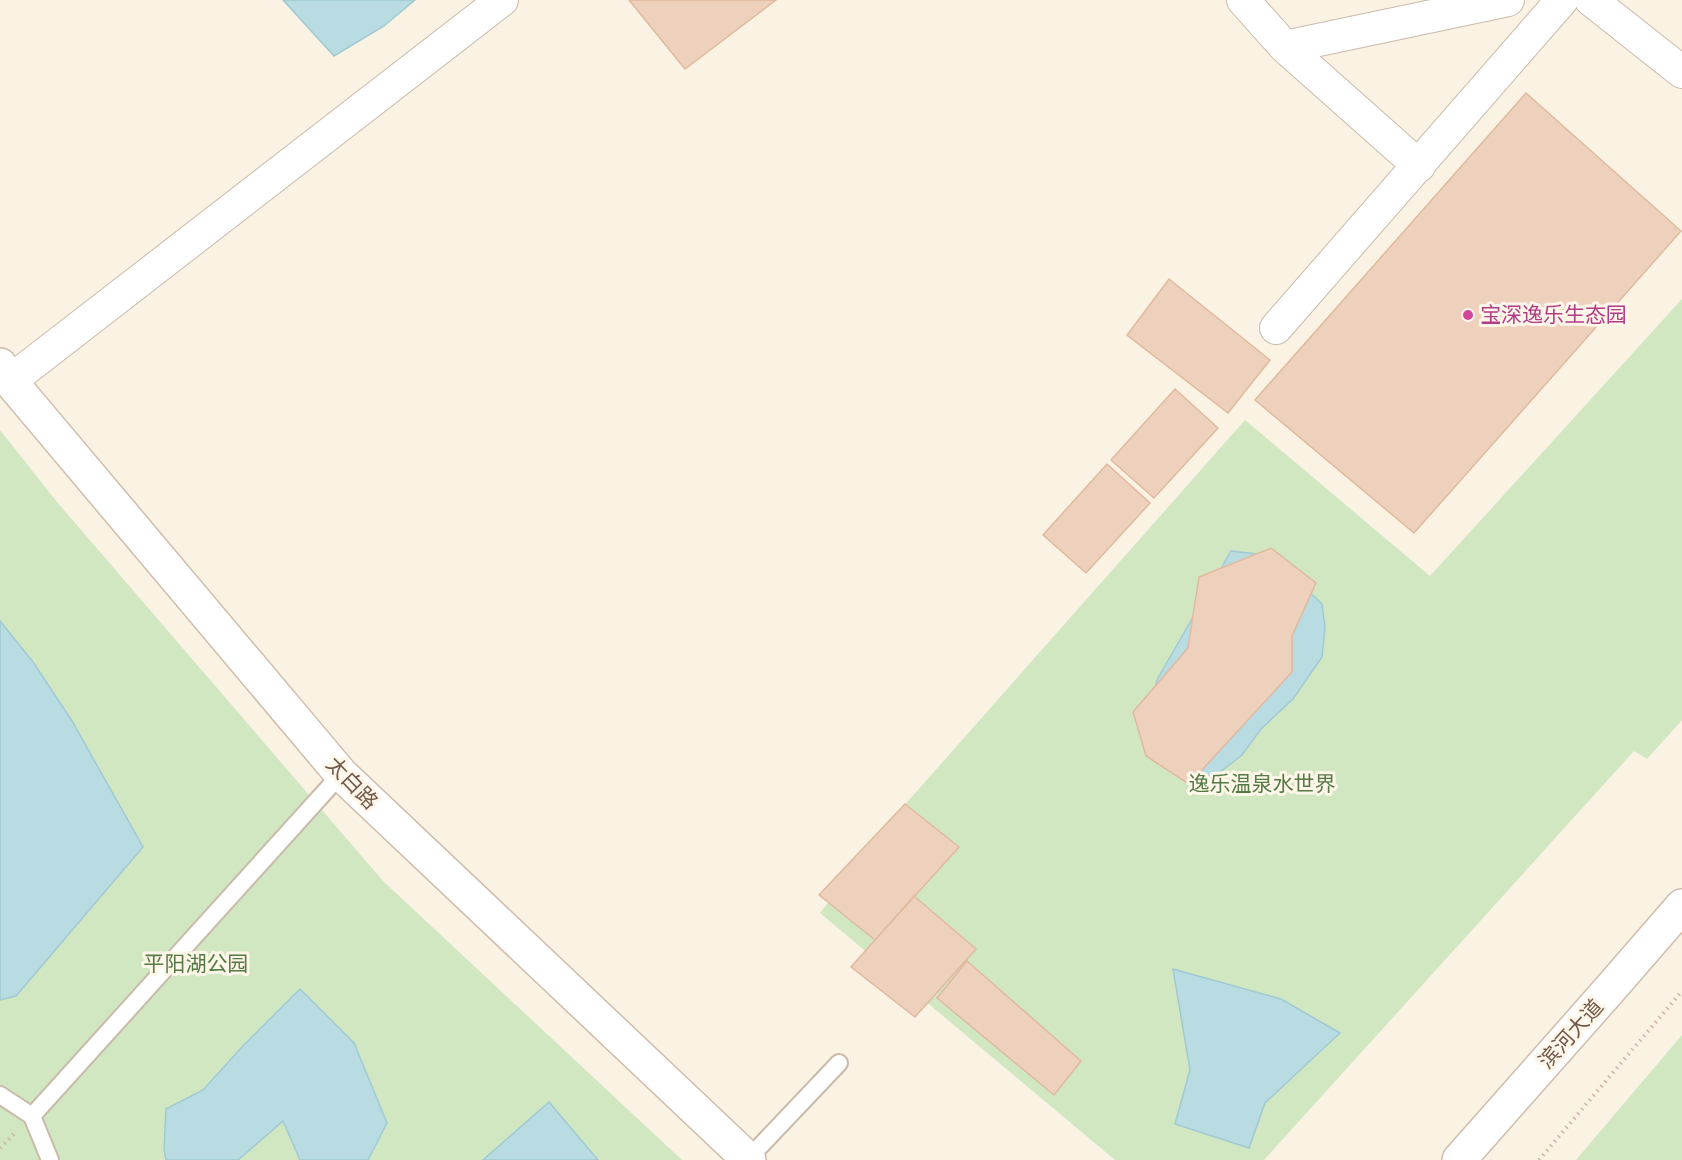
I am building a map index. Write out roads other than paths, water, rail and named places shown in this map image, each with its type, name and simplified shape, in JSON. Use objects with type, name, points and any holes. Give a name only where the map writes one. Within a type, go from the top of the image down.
[{"type":"main road","name":"太白路","points":[[5,373],[341,774],[748,1160]]},
{"type":"main road","name":"滨河大道","points":[[1458,1160],[1682,906]]},
{"type":"street","points":[[5,373],[502,0]]},
{"type":"street","points":[[1243,0],[1285,46],[1419,166]]},
{"type":"street","points":[[1285,46],[1508,0]]},
{"type":"street","points":[[1276,328],[1562,0]]},
{"type":"street","points":[[1591,0],[1682,72]]},
{"type":"lane","points":[[32,1116],[341,774]]},
{"type":"lane","points":[[748,1160],[838,1063]]},
{"type":"lane","points":[[0,1095],[32,1116],[50,1160]]},
{"type":"water","points":[[283,0],[415,0],[384,26],[334,56]]},
{"type":"water","points":[[1231,551],[1266,555],[1295,578],[1322,604],[1325,627],[1322,657],[1293,699],[1261,729],[1242,755],[1211,779],[1169,755],[1146,713],[1158,678]]},
{"type":"water","points":[[0,621],[33,662],[72,721],[143,847],[16,996],[0,1000]]},
{"type":"water","points":[[1173,969],[1281,999],[1340,1033],[1265,1103],[1249,1148],[1175,1124],[1190,1070]]},
{"type":"water","points":[[300,989],[354,1043],[387,1123],[368,1160],[300,1160],[283,1121],[238,1160],[166,1160],[164,1149],[166,1109],[203,1090]]},
{"type":"water","points":[[549,1102],[598,1160],[483,1160]]},
{"type":"place","name":"宝深逸乐生态园","points":[[1468,315]]},
{"type":"park label","name":"逸乐温泉水世界","points":[[1262,784]]},
{"type":"park label","name":"平阳湖公园","points":[[196,964]]}]
